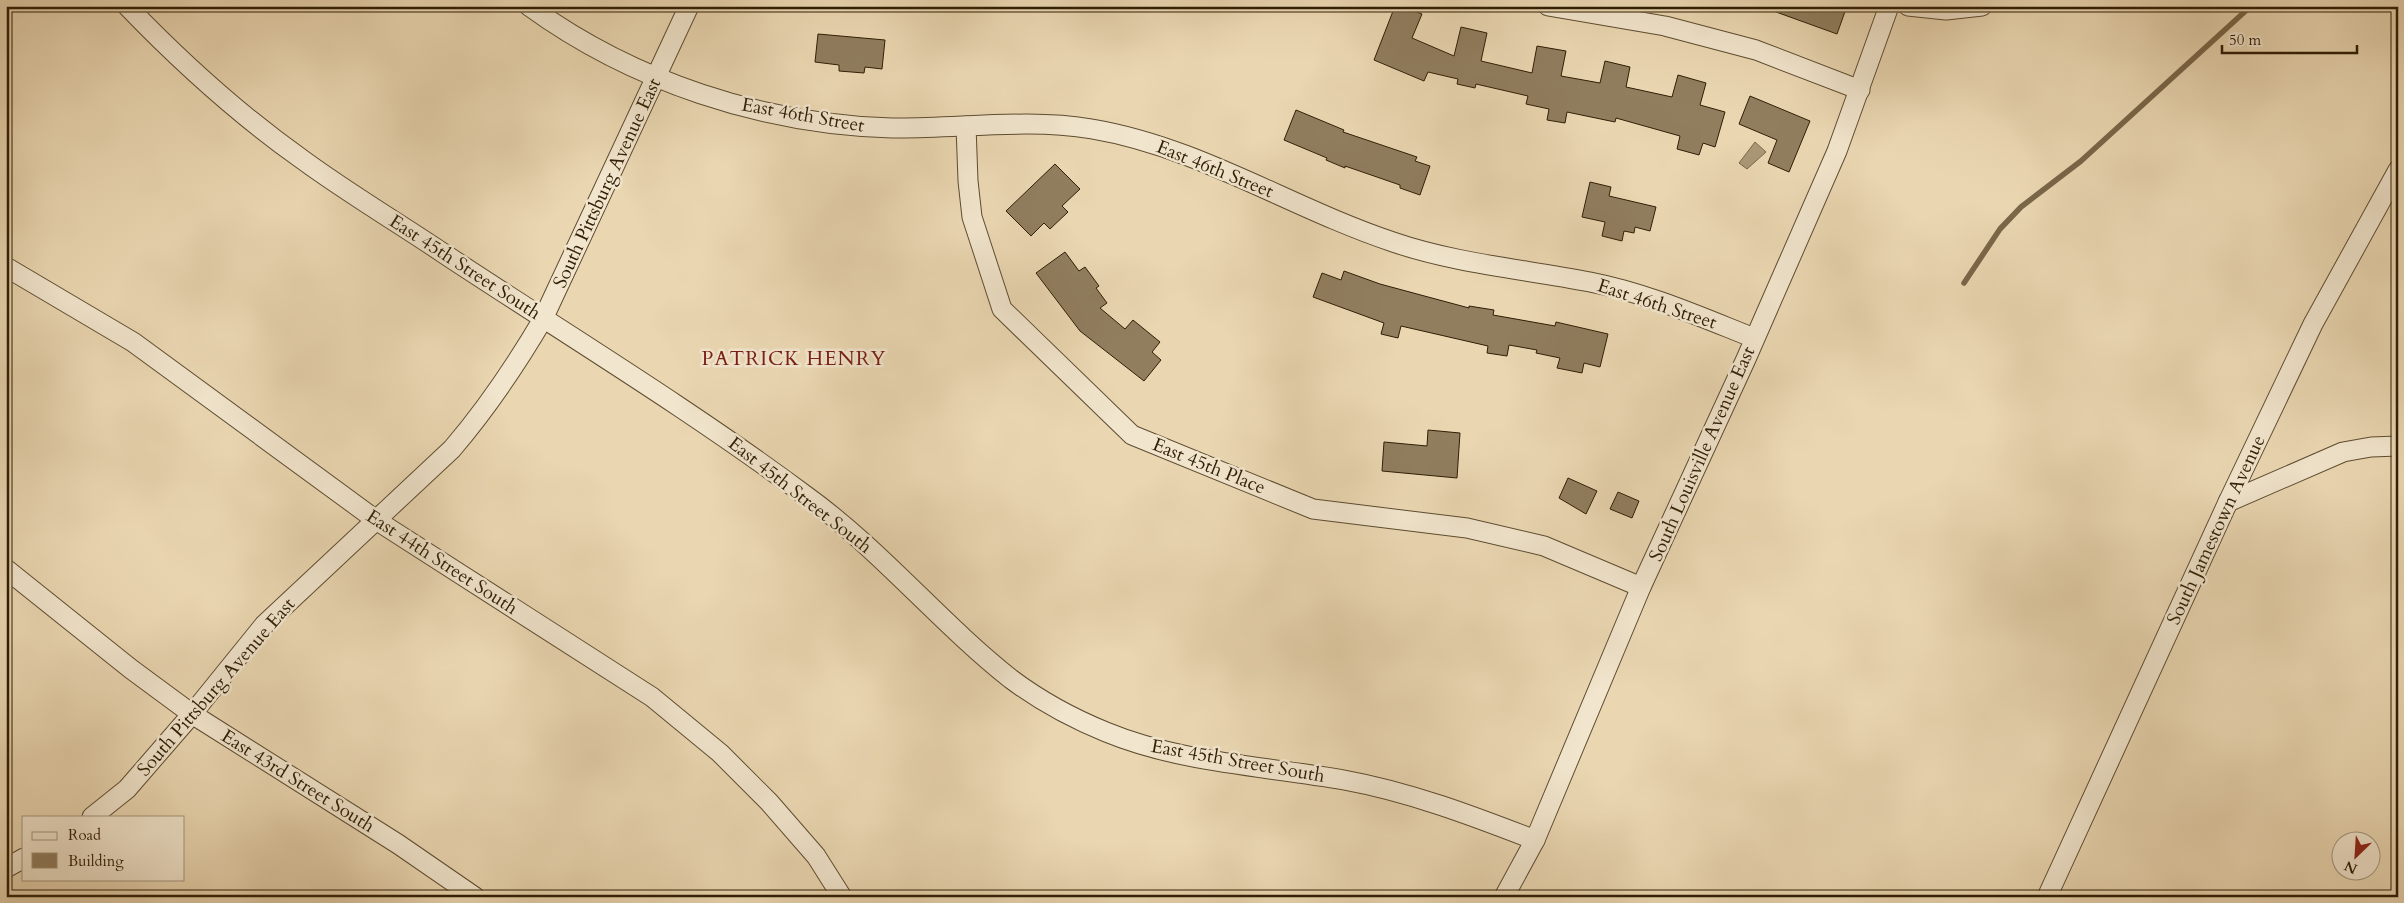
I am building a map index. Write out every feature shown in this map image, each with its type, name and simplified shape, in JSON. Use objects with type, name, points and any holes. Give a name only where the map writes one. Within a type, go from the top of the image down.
[{"type":"street","name":"East 45th Street South","points":[[127,6],[150,30],[243,112],[302,160],[542,319],[727,437],[816,502],[1014,682],[1107,732],[1155,748],[1209,760],[1347,780],[1424,799],[1535,840]]},
{"type":"street","name":"East 46th Street","points":[[529,6],[555,25],[598,49],[657,76],[721,100],[782,115],[840,125],[894,128],[1044,125],[1090,129],[1136,139],[1183,153],[1320,214],[1396,243],[1456,258],[1592,282],[1638,294],[1688,311],[1754,338]]},
{"type":"street","name":"South Pittsburg Avenue East","points":[[93,816],[127,789],[192,714],[264,625],[452,449],[479,416],[515,367],[542,319],[689,6]]},
{"type":"street","points":[[1548,6],[1665,26],[1756,50],[1860,90]]},
{"type":"street","name":"South Louisville Avenue East","points":[[1504,897],[1535,840],[1642,587],[1836,151],[1860,90],[1889,6]]},
{"type":"street","points":[[1908,6],[1946,10],[1982,6]]},
{"type":"street","name":"East 45th Place","points":[[966,126],[968,181],[972,217],[1002,309],[1132,435],[1313,509],[1467,528],[1544,546],[1642,587]]},
{"type":"street","name":"South Jamestown Avenue","points":[[2047,897],[2228,502],[2314,324],[2398,170]]},
{"type":"street","name":"East 44th Street South","points":[[6,267],[133,342],[376,520],[652,697],[720,753],[769,802],[816,856],[842,897]]},
{"type":"street","points":[[2228,502],[2343,452],[2371,447],[2398,446]]},
{"type":"street","name":"East 43rd Street South","points":[[6,569],[131,669],[192,714],[390,839],[475,897]]},
{"type":"street","points":[[6,868],[22,859]]},
{"type":"shaded area","points":[[1755,142],[1766,152],[1747,169],[1739,163]]},
{"type":"building","points":[[1395,6],[1402,6],[1422,14],[1412,38],[1454,56],[1461,27],[1487,33],[1481,61],[1532,73],[1537,46],[1566,51],[1561,76],[1600,83],[1605,61],[1630,67],[1626,87],[1672,97],[1678,75],[1706,83],[1700,105],[1725,112],[1715,147],[1703,143],[1699,155],[1677,149],[1680,136],[1616,118],[1615,122],[1567,112],[1565,123],[1547,120],[1549,109],[1526,104],[1528,96],[1476,84],[1475,88],[1457,84],[1458,79],[1428,72],[1424,81],[1374,60]]},
{"type":"building","points":[[1766,6],[1847,6],[1837,34],[1765,8]]},
{"type":"building","points":[[818,34],[885,40],[882,69],[865,67],[864,73],[839,71],[839,65],[815,62]]},
{"type":"building","points":[[1750,96],[1810,121],[1789,172],[1768,163],[1777,140],[1739,124]]},
{"type":"building","points":[[1296,110],[1344,130],[1343,132],[1417,157],[1415,161],[1430,166],[1420,195],[1400,188],[1400,185],[1345,166],[1345,168],[1326,160],[1327,158],[1284,140]]},
{"type":"building","points":[[1055,164],[1080,189],[1062,206],[1068,212],[1050,229],[1044,223],[1031,236],[1006,211]]},
{"type":"building","points":[[1590,182],[1611,187],[1609,196],[1656,207],[1650,231],[1635,227],[1634,233],[1624,231],[1622,241],[1602,236],[1605,222],[1582,217]]},
{"type":"building","points":[[1065,252],[1079,271],[1085,267],[1099,286],[1096,288],[1107,303],[1100,308],[1125,329],[1133,320],[1160,342],[1152,352],[1161,360],[1144,381],[1080,331],[1036,273]]},
{"type":"building","points":[[1344,271],[1380,284],[1469,308],[1469,306],[1494,310],[1493,315],[1555,326],[1556,322],[1608,334],[1600,367],[1584,363],[1582,373],[1557,368],[1560,358],[1536,353],[1537,350],[1509,345],[1507,356],[1487,353],[1488,346],[1401,326],[1398,338],[1381,334],[1384,323],[1313,297],[1322,273],[1341,280]]},
{"type":"building","points":[[1428,430],[1460,433],[1457,478],[1382,471],[1384,442],[1427,446]]},
{"type":"building","points":[[1568,478],[1597,491],[1586,514],[1559,498]]},
{"type":"building","points":[[1618,492],[1639,501],[1632,518],[1610,509]]},
{"type":"waterway","points":[[1964,283],[2000,229],[2021,207],[2081,161],[2251,6]]},
{"type":"district","name":"PATRICK HENRY","points":[[794,358]]}]
